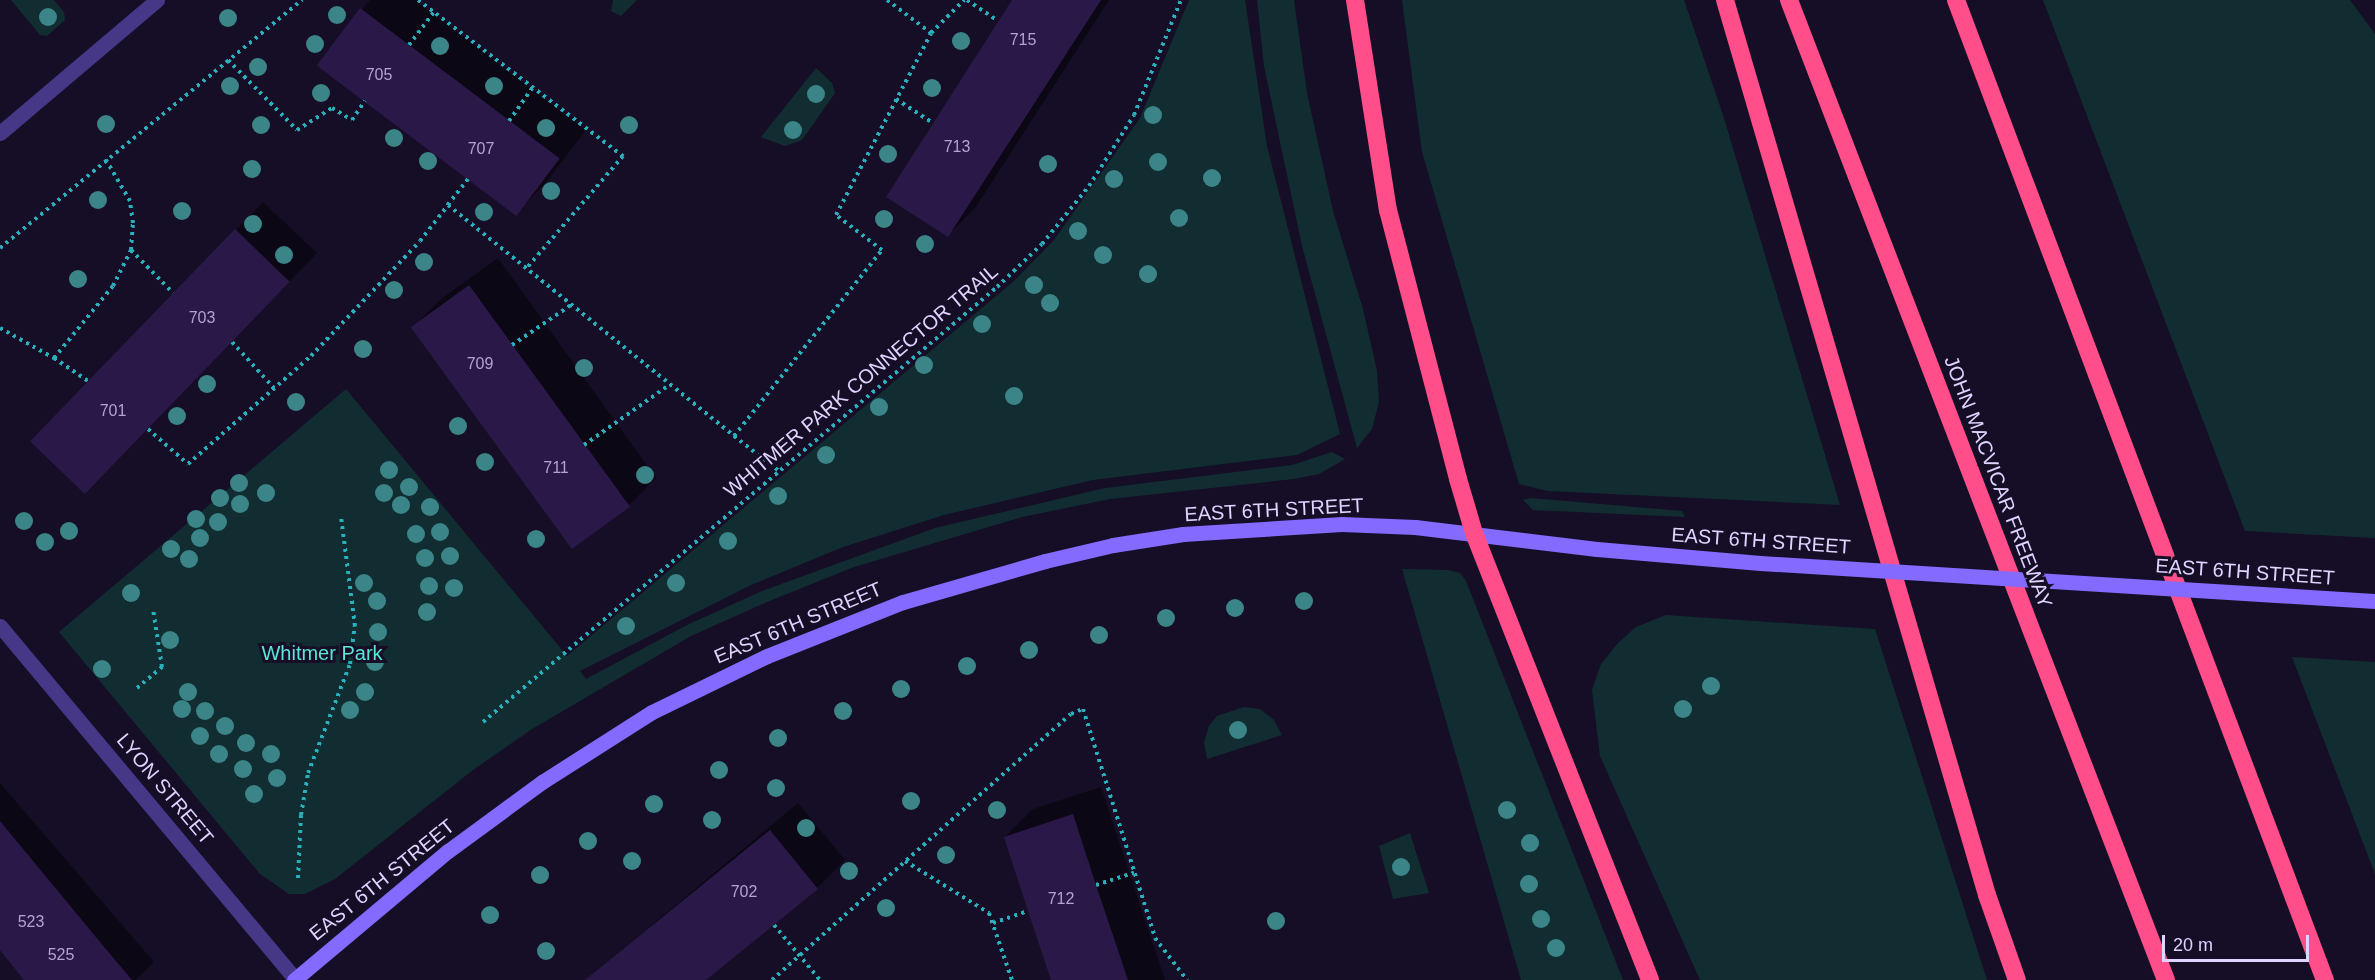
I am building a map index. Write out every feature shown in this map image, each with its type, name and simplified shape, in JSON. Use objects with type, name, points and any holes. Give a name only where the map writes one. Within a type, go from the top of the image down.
[{"type":"highway","points":[[1355,0],[1388,210],[1474,533],[1650,980]]},
{"type":"highway","points":[[1725,0],[1984,884],[2017,980]]},
{"type":"highway","name":"JOHN MACVICAR FREEWAY","points":[[1789,0],[2166,980]]},
{"type":"highway","points":[[1956,0],[2325,980]]},
{"type":"main road","name":"EAST 6TH STREET","points":[[295,980],[448,851],[542,782],[652,711],[767,656],[903,602],[1056,558],[1183,534],[1342,525],[1474,533],[1597,549],[1760,563],[2375,601]]},
{"type":"street","points":[[0,133],[157,0]]},
{"type":"street","name":"LYON STREET","points":[[0,626],[295,980]]},
{"type":"path","points":[[0,248],[302,0]]},
{"type":"path","points":[[418,0],[623,156],[525,270]]},
{"type":"path","points":[[887,0],[931,33]]},
{"type":"path","points":[[734,436],[882,250],[836,215],[931,33],[966,0],[998,21]]},
{"type":"path","name":"WHITMER PARK CONNECTOR TRAIL","points":[[483,722],[998,287],[1042,244],[1089,186],[1134,115],[1181,0]]},
{"type":"path","points":[[409,45],[434,12]]},
{"type":"path","points":[[228,60],[297,130],[332,108],[352,120],[365,101]]},
{"type":"path","points":[[509,120],[533,87]]},
{"type":"path","points":[[896,99],[933,123]]},
{"type":"path","points":[[54,358],[113,286],[131,250],[130,201],[106,160]]},
{"type":"path","points":[[148,429],[188,464],[311,356],[404,257],[468,179]]},
{"type":"path","points":[[448,205],[525,270],[779,471]]},
{"type":"path","points":[[131,250],[173,293]]},
{"type":"path","points":[[512,345],[571,305]]},
{"type":"path","points":[[0,328],[54,358],[88,381]]},
{"type":"path","points":[[232,342],[274,388]]},
{"type":"path","points":[[584,445],[669,385]]},
{"type":"path","points":[[298,878],[301,815],[308,773],[350,664],[355,626],[341,517]]},
{"type":"path","points":[[137,688],[162,667],[153,609]]},
{"type":"path","points":[[772,980],[1071,714],[1083,708],[1155,938],[1187,980]]},
{"type":"path","points":[[905,861],[989,913],[1012,980]]},
{"type":"path","points":[[1096,885],[1134,873]]},
{"type":"path","points":[[993,923],[1028,911]]},
{"type":"path","points":[[774,925],[820,980]]},
{"type":"green space","points":[[11,0],[54,0],[64,12],[65,20],[47,36],[40,35]]},
{"type":"green space","points":[[613,0],[637,0],[621,16],[611,11]]},
{"type":"green space","name":"Whitmer Park","points":[[1189,0],[1245,0],[1267,146],[1340,434],[1297,455],[1093,480],[944,515],[843,547],[751,585],[580,671],[586,679],[687,625],[762,591],[935,528],[1105,488],[1292,465],[1332,452],[1345,459],[1319,474],[1294,479],[1110,499],[1022,517],[854,567],[767,602],[691,636],[532,729],[473,770],[335,879],[305,894],[289,894],[260,874],[59,632],[346,389],[567,656],[1014,281],[1054,240],[1140,118]]},
{"type":"green space","points":[[1257,0],[1294,0],[1307,93],[1333,211],[1363,309],[1377,371],[1379,402],[1372,429],[1357,448],[1302,246],[1264,66]]},
{"type":"green space","points":[[1402,0],[1684,0],[1723,115],[1840,505],[1548,491],[1519,484],[1422,152]]},
{"type":"green space","points":[[2043,0],[2350,0],[2375,34],[2375,538],[2245,531]]},
{"type":"green space","points":[[816,68],[832,83],[835,93],[802,140],[785,146],[761,137]]},
{"type":"green space","points":[[1531,498],[1682,511],[1685,517],[1533,510],[1523,500]]},
{"type":"green space","points":[[1402,569],[1448,570],[1460,573],[1466,581],[1623,980],[1521,980]]},
{"type":"green space","points":[[1666,615],[1875,629],[1987,980],[1700,980],[1600,756],[1592,690],[1601,664],[1618,643],[1636,627]]},
{"type":"green space","points":[[2292,657],[2375,662],[2375,874]]},
{"type":"green space","points":[[1244,707],[1260,709],[1274,720],[1282,735],[1207,759],[1204,742],[1209,726],[1217,716]]},
{"type":"green space","points":[[1410,833],[1429,893],[1393,899],[1379,846]]},
{"type":"building","points":[[1012,0],[1101,0],[948,237],[886,197]]},
{"type":"building","points":[[360,8],[560,158],[516,216],[317,66]]},
{"type":"building","points":[[235,229],[290,282],[85,494],[30,441]]},
{"type":"building","points":[[469,285],[630,507],[572,549],[411,327]]},
{"type":"building","points":[[1073,814],[1128,980],[1051,980],[1028,911],[1004,837]]},
{"type":"building","points":[[0,821],[132,980],[24,980],[0,950]]},
{"type":"building","points":[[770,830],[818,889],[706,980],[585,980]]}]
